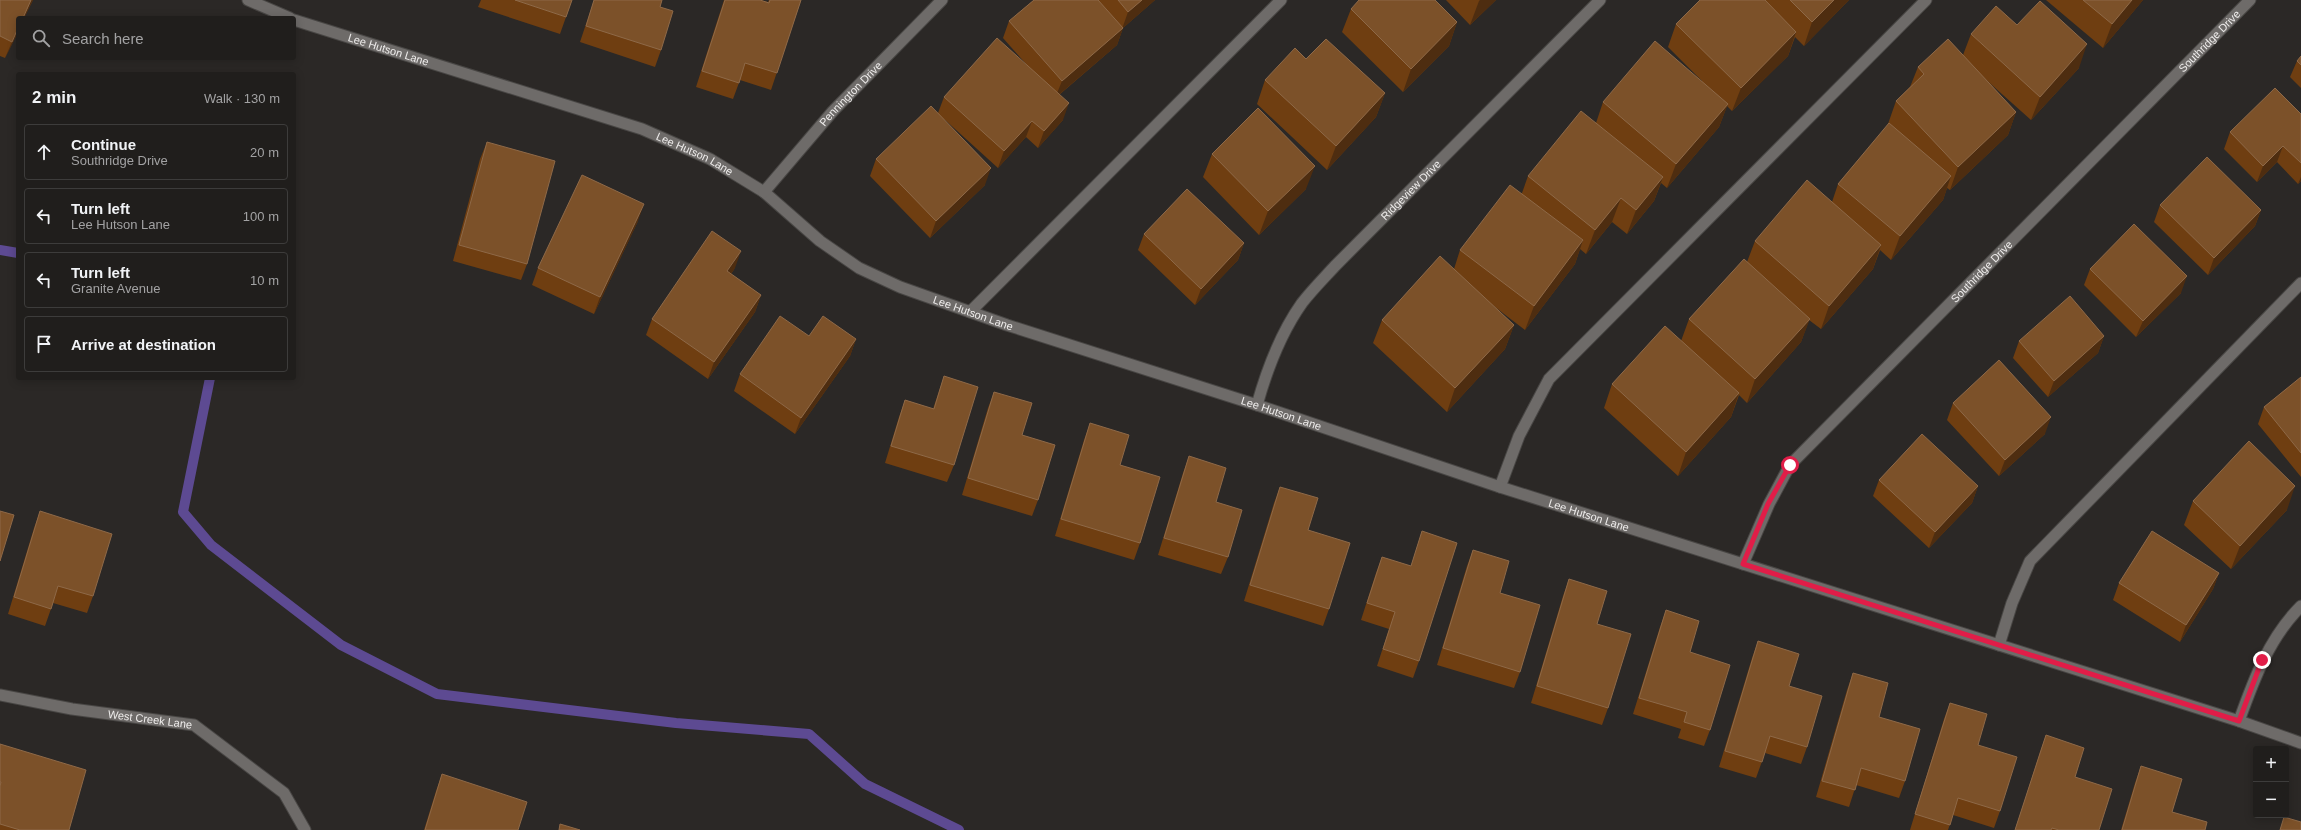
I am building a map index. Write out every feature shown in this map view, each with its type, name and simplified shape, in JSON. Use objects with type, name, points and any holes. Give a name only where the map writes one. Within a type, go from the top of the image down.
[{"type":"street","points":[[248,0],[285,16]]},
{"type":"street","name":"Pennington Drive","points":[[764,192],[833,111],[942,0]]},
{"type":"street","points":[[970,312],[1281,0]]},
{"type":"street","name":"Ridgeview Drive","points":[[1257,405],[1266,372],[1284,332],[1303,303],[1335,266],[1600,0]]},
{"type":"street","points":[[1500,487],[1519,436],[1549,379],[1926,0]]},
{"type":"street","name":"Southridge Drive","points":[[1743,564],[1768,504],[1790,465],[2250,0]]},
{"type":"street","name":"Lee Hutson Lane","points":[[296,21],[642,129],[710,159],[764,192],[820,241],[859,268],[900,287],[970,312],[1257,405],[1500,487],[2239,721],[2301,743]]},
{"type":"street","points":[[1999,645],[2012,603],[2030,561],[2301,282]]},
{"type":"street","points":[[2239,721],[2262,660],[2285,622],[2301,606]]},
{"type":"street","name":"West Creek Lane","points":[[0,695],[72,710],[194,725],[284,793],[305,830]]},
{"type":"building","points":[[0,0],[31,0],[24,16],[16,16],[16,33],[12,42],[0,36]]},
{"type":"building","points":[[515,0],[572,0],[566,17]]},
{"type":"building","points":[[594,0],[662,0],[660,7],[673,11],[661,50],[586,26]]},
{"type":"building","points":[[725,0],[760,0],[769,3],[770,0],[801,0],[777,73],[745,63],[739,83],[702,71]]},
{"type":"building","points":[[1034,0],[1098,0],[1123,28],[1062,81],[1009,21]]},
{"type":"building","points":[[1118,0],[1142,0],[1128,12]]},
{"type":"building","points":[[1359,0],[1435,0],[1457,22],[1411,69],[1351,9]]},
{"type":"building","points":[[1700,0],[1765,0],[1796,32],[1741,88],[1676,24]]},
{"type":"building","points":[[1790,0],[1834,0],[1812,22]]},
{"type":"building","points":[[2083,0],[2132,0],[2112,24]]},
{"type":"building","points":[[2040,1],[2087,44],[2040,97],[1971,34],[1996,6],[2017,25]]},
{"type":"building","points":[[997,38],[1069,103],[1044,131],[1032,121],[1004,151],[944,97]]},
{"type":"building","points":[[1326,39],[1385,93],[1336,146],[1265,80],[1295,48],[1306,59]]},
{"type":"building","points":[[1948,39],[2016,112],[1958,167],[1896,101],[1924,74],[1918,67]]},
{"type":"building","points":[[1655,41],[1728,104],[1676,164],[1603,102]]},
{"type":"building","points":[[2301,56],[2301,65],[2297,61]]},
{"type":"building","points":[[2275,88],[2301,114],[2301,163],[2283,146],[2263,166],[2230,132]]},
{"type":"building","points":[[931,106],[991,168],[936,221],[876,159]]},
{"type":"building","points":[[1258,108],[1315,166],[1268,211],[1212,154]]},
{"type":"building","points":[[1581,111],[1663,177],[1636,210],[1621,198],[1595,230],[1528,176]]},
{"type":"building","points":[[1889,123],[1951,176],[1900,236],[1838,184]]},
{"type":"building","points":[[487,142],[555,161],[527,264],[459,245]]},
{"type":"building","points":[[2207,157],[2261,210],[2214,258],[2160,205]]},
{"type":"building","points":[[582,175],[644,204],[600,297],[538,268]]},
{"type":"building","points":[[1807,180],[1881,245],[1829,306],[1755,241]]},
{"type":"building","points":[[1510,185],[1583,240],[1534,306],[1460,250]]},
{"type":"building","points":[[1187,189],[1244,243],[1201,289],[1144,234]]},
{"type":"building","points":[[2134,224],[2187,276],[2143,321],[2090,269]]},
{"type":"building","points":[[712,231],[741,251],[727,271],[761,295],[714,362],[652,319]]},
{"type":"building","points":[[1440,256],[1514,325],[1455,388],[1382,320]]},
{"type":"building","points":[[1744,259],[1810,319],[1755,379],[1689,319]]},
{"type":"building","points":[[2070,296],[2104,336],[2054,381],[2019,341]]},
{"type":"building","points":[[780,316],[809,336],[823,316],[856,339],[801,418],[740,374]]},
{"type":"building","points":[[1665,326],[1739,393],[1686,452],[1612,384]]},
{"type":"building","points":[[1999,360],[2051,417],[2005,460],[1953,403]]},
{"type":"building","points":[[944,376],[978,387],[954,465],[891,446],[905,400],[934,409]]},
{"type":"building","points":[[2301,377],[2301,453],[2264,407]]},
{"type":"building","points":[[994,392],[1032,403],[1022,435],[1055,445],[1038,500],[968,478]]},
{"type":"building","points":[[1090,423],[1129,435],[1120,465],[1160,477],[1140,543],[1061,519]]},
{"type":"building","points":[[1922,434],[1978,486],[1935,532],[1879,480]]},
{"type":"building","points":[[2249,441],[2295,486],[2240,546],[2193,501]]},
{"type":"building","points":[[1189,456],[1226,468],[1216,502],[1242,510],[1228,557],[1164,538]]},
{"type":"building","points":[[1280,487],[1318,498],[1308,530],[1350,543],[1329,609],[1250,585]]},
{"type":"building","points":[[0,511],[14,515],[0,561]]},
{"type":"building","points":[[40,511],[112,534],[93,596],[58,586],[51,609],[14,597]]},
{"type":"building","points":[[1422,531],[1457,543],[1419,661],[1383,649],[1395,612],[1367,603],[1382,557],[1411,566]]},
{"type":"building","points":[[2152,531],[2219,573],[2186,625],[2119,583]]},
{"type":"building","points":[[1473,550],[1509,561],[1500,593],[1540,605],[1520,672],[1443,648]]},
{"type":"building","points":[[1569,579],[1607,591],[1597,624],[1631,634],[1608,708],[1537,686]]},
{"type":"building","points":[[1666,610],[1699,621],[1690,652],[1730,665],[1710,730],[1684,722],[1687,712],[1639,698]]},
{"type":"building","points":[[1758,641],[1799,654],[1789,686],[1822,696],[1807,747],[1770,736],[1762,762],[1725,751]]},
{"type":"building","points":[[1853,673],[1888,683],[1879,717],[1920,729],[1905,781],[1861,768],[1855,790],[1822,781]]},
{"type":"building","points":[[1950,703],[1987,714],[1978,745],[2017,757],[2000,811],[1958,798],[1950,825],[1915,814]]},
{"type":"building","points":[[2046,735],[2084,748],[2075,777],[2112,789],[2099,830],[2059,830],[2052,828],[2051,830],[2015,830]]},
{"type":"building","points":[[0,744],[86,770],[69,830],[20,830],[0,824]]},
{"type":"building","points":[[2141,766],[2182,779],[2172,812],[2207,822],[2205,830],[2122,830]]},
{"type":"building","points":[[442,774],[527,802],[518,830],[425,830]]},
{"type":"building","points":[[2284,818],[2301,822],[2301,830],[2280,830]]},
{"type":"building","points":[[560,824],[580,830],[559,830]]},
{"type":"waterway","points":[[0,250],[16,253]]},
{"type":"waterway","points":[[210,380],[183,512],[211,545],[341,645],[437,694],[676,723],[809,734],[865,784],[959,830]]},
{"type":"route","points":[[1790,465],[1768,504],[1743,564],[2239,721],[2262,660]]}]
